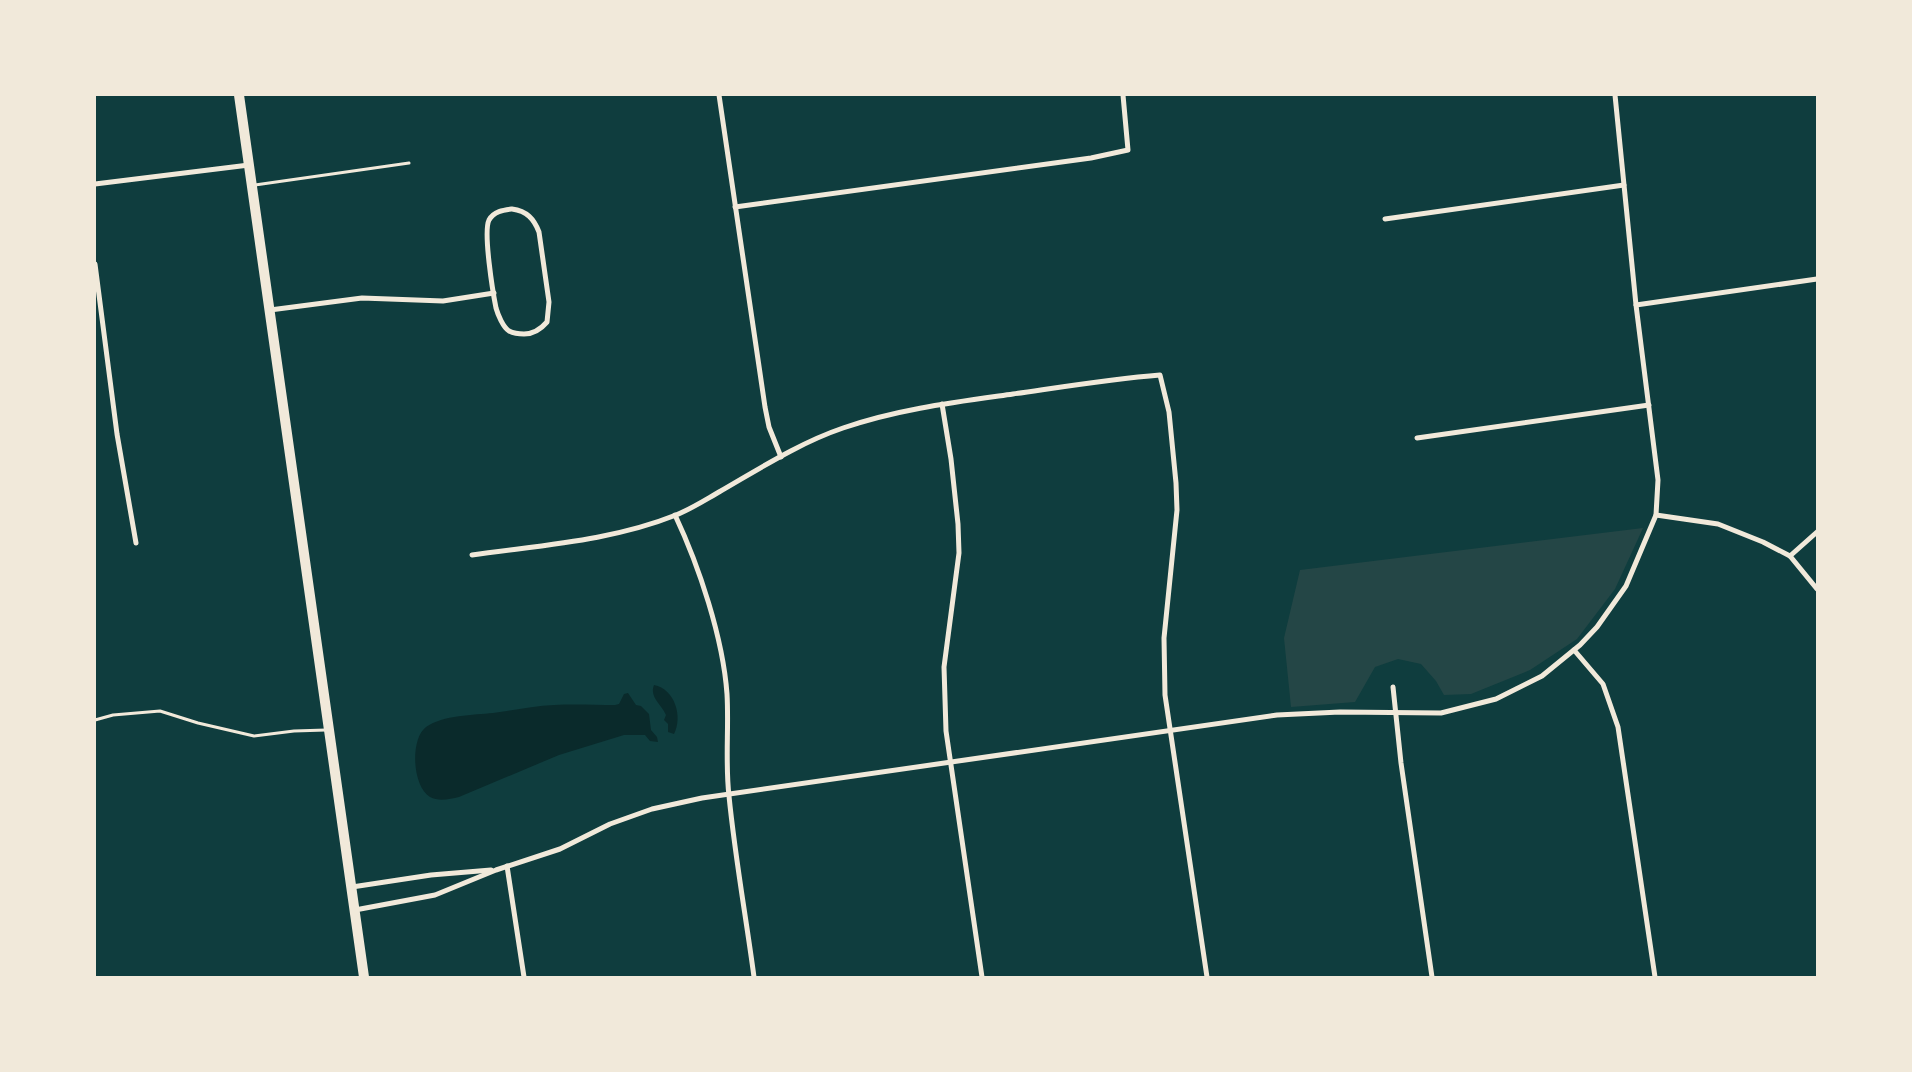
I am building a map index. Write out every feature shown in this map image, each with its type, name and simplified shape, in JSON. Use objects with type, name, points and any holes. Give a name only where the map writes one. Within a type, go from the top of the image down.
[{"type":"main road","points":[[239,95],[364,977]]},
{"type":"street","points":[[719,95],[765,407],[781,457]]},
{"type":"street","points":[[735,207],[1091,158],[1128,150],[1123,95]]},
{"type":"street","points":[[355,910],[435,895],[496,870],[560,849],[610,824],[652,809],[728,794],[1170,730],[1301,713],[1441,713],[1496,699],[1542,676],[1574,650],[1597,627],[1626,586],[1656,515],[1658,480],[1636,305],[1615,95]]},
{"type":"street","points":[[95,184],[249,165]]},
{"type":"street","points":[[1385,219],[1624,185]]},
{"type":"street","points":[[503,210],[520,210],[535,221],[539,232],[549,302],[547,322],[535,332],[526,334],[509,331],[502,323],[496,309],[494,293],[488,242],[489,220],[494,214],[503,210]]},
{"type":"street","points":[[95,264],[117,434],[136,543]]},
{"type":"street","points":[[1636,305],[1817,279]]},
{"type":"street","points":[[269,310],[362,298],[443,301],[494,293]]},
{"type":"street","points":[[472,556],[590,540],[675,515],[807,442],[842,428],[914,409],[1115,379],[1160,375],[1169,412],[1177,510],[1164,638],[1164,670],[1170,730],[1207,977]]},
{"type":"street","points":[[942,404],[951,459],[959,553],[944,667],[946,731],[982,977]]},
{"type":"street","points":[[1417,438],[1648,405]]},
{"type":"street","points":[[675,515],[687,540],[702,584],[724,672],[728,714],[728,794],[754,977]]},
{"type":"street","points":[[1656,515],[1718,524],[1763,542],[1790,556],[1817,589]]},
{"type":"street","points":[[1790,556],[1817,532]]},
{"type":"street","points":[[1574,650],[1603,684],[1618,727],[1654,977]]},
{"type":"street","points":[[1393,688],[1432,977]]},
{"type":"street","points":[[507,866],[524,977]]},
{"type":"street","points":[[352,887],[431,875],[496,870]]},
{"type":"lane","points":[[251,185],[410,163]]},
{"type":"lane","points":[[95,720],[160,711],[198,723],[254,736],[294,731],[329,730]]},
{"type":"shaded area","points":[[1643,528],[1615,589],[1577,639],[1530,670],[1471,694],[1444,695],[1436,681],[1421,664],[1398,659],[1375,667],[1355,702],[1291,707],[1284,638],[1300,570]]},
{"type":"shaded area","points":[[654,685],[667,692],[675,705],[678,720],[674,734],[668,732],[668,724],[664,720],[666,715],[653,693]]},
{"type":"shaded area","points":[[628,693],[636,705],[641,706],[649,714],[651,730],[657,737],[658,742],[650,741],[645,735],[624,735],[559,755],[459,797],[448,799],[441,800],[430,797],[420,783],[415,762],[417,741],[426,727],[433,723],[459,716],[539,706],[615,705],[619,704],[624,694]]}]
